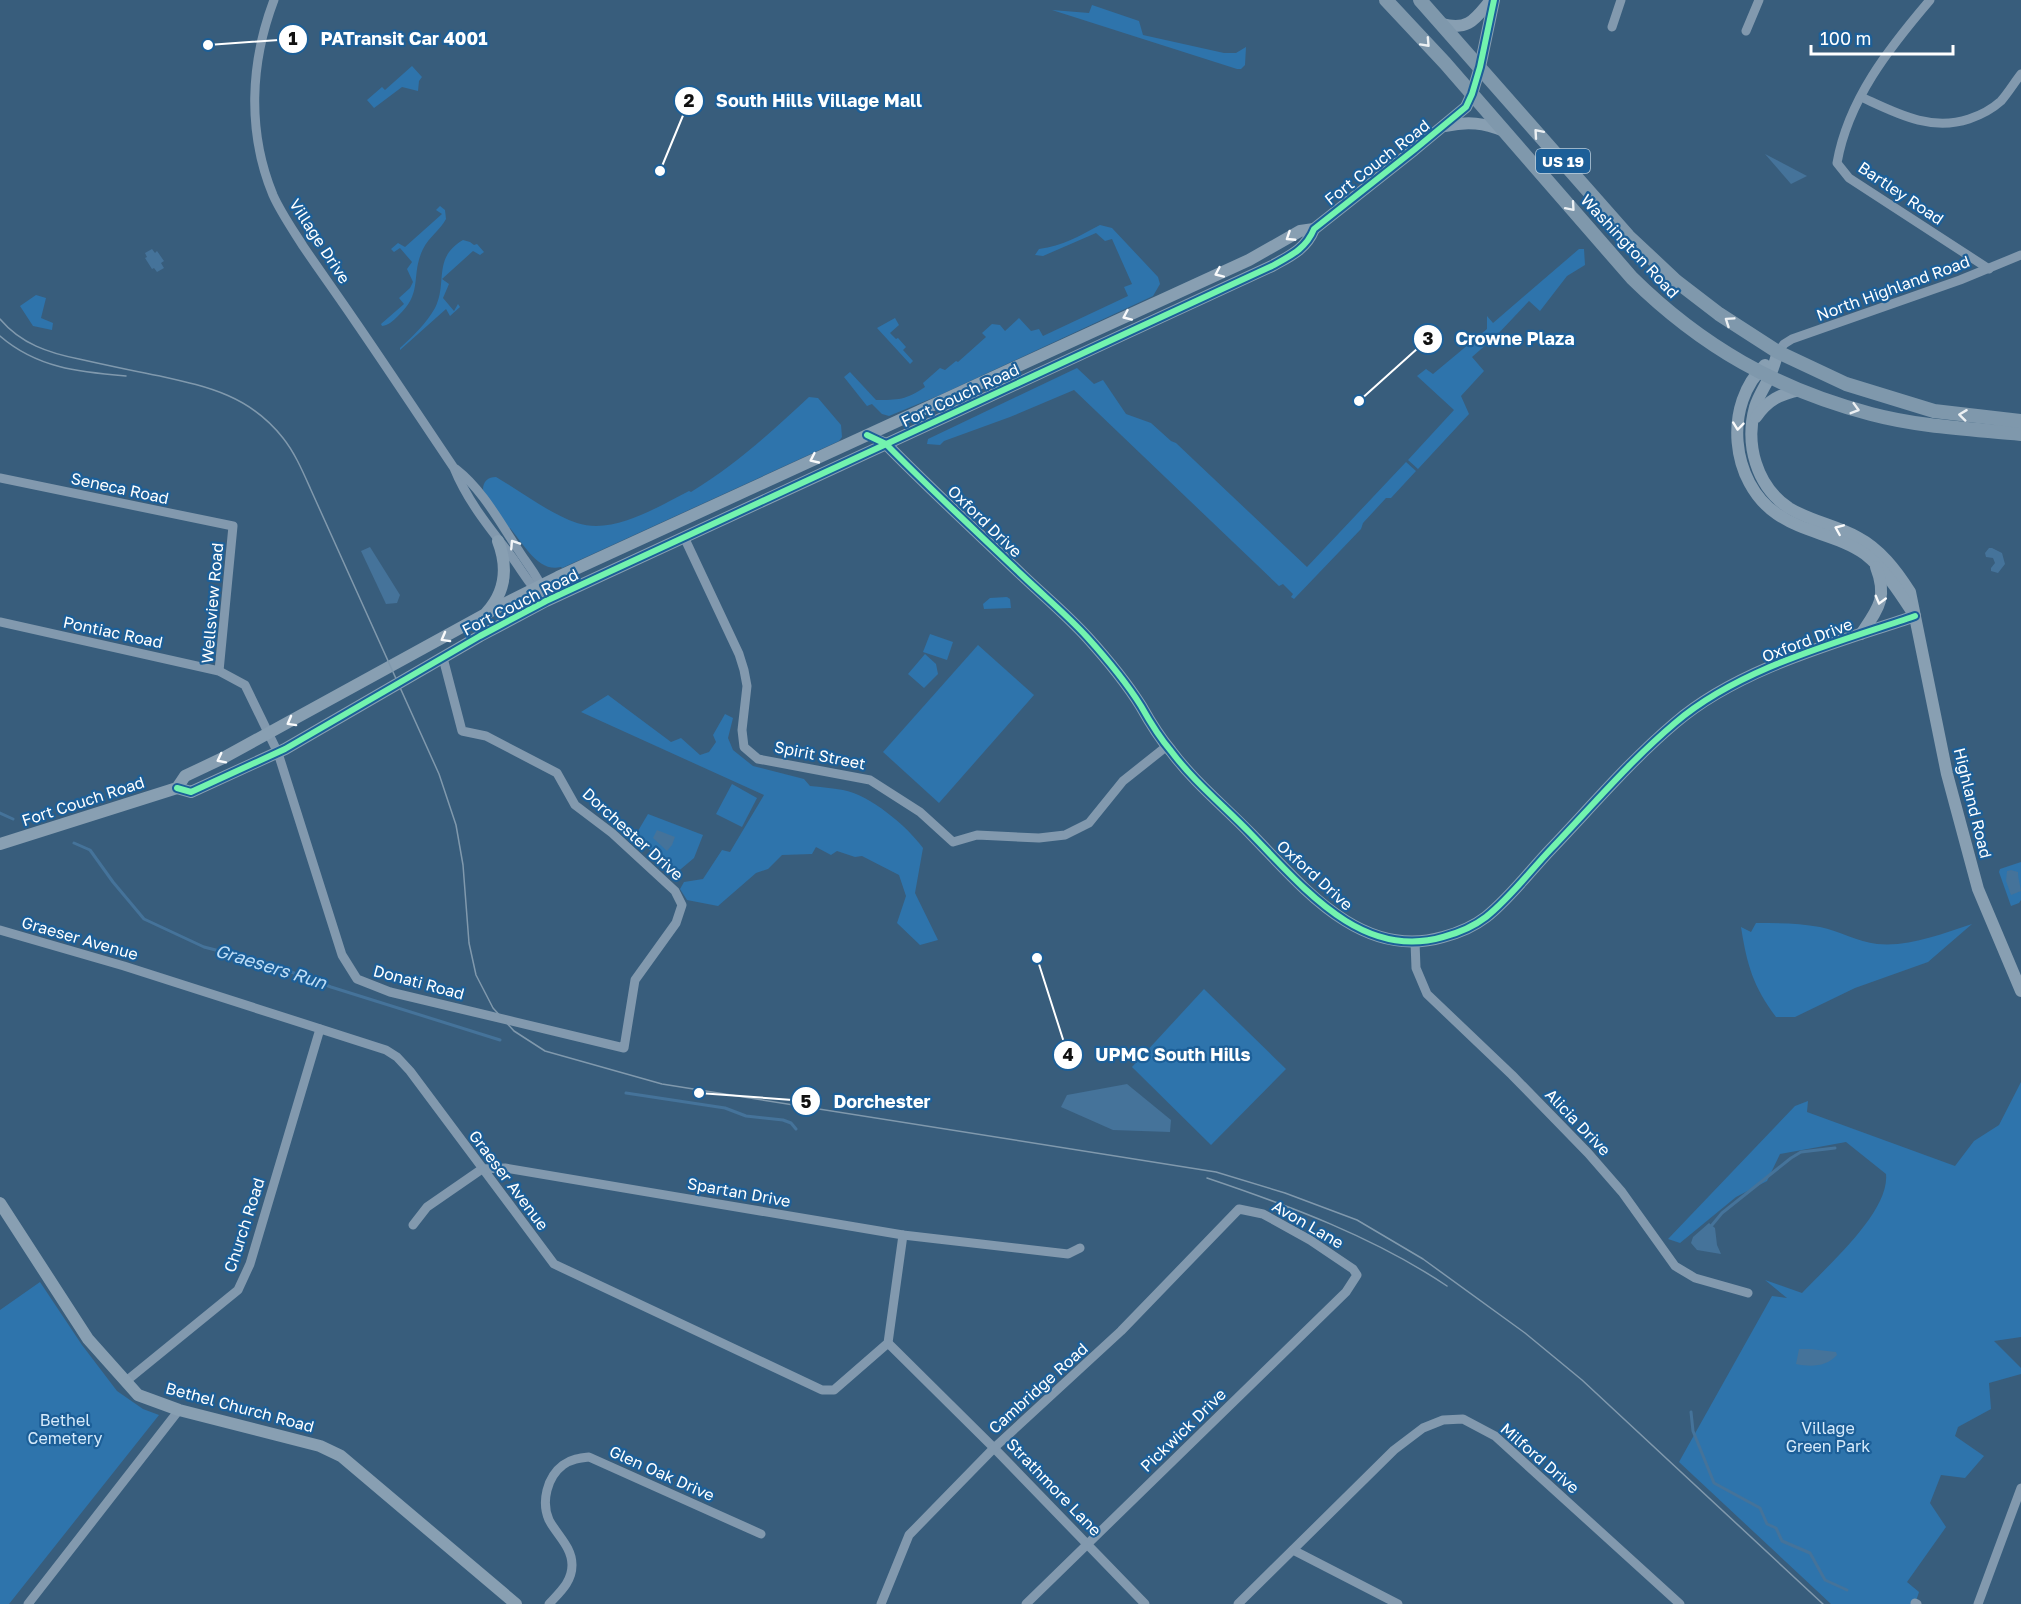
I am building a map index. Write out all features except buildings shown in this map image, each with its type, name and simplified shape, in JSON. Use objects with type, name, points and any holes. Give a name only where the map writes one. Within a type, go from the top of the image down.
[{"type":"main road","name":"Washington Road","points":[[1386,0],[1472,94],[1632,278],[1661,306],[1714,347],[1763,374],[1800,390],[1872,414],[1905,421],[2021,434]]},
{"type":"main road","name":"Washington Road","points":[[1420,0],[1607,214],[1641,249],[1693,295],[1778,352],[1846,384],[1906,403],[1960,415],[2021,421]]},
{"type":"street","name":"Village Drive","points":[[274,0],[262,36],[253,97],[263,165],[274,197],[307,250],[454,468],[461,485],[498,541],[537,587]]},
{"type":"street","name":"Fort Couch Road","points":[[177,788],[185,776],[223,758],[537,587],[1249,260],[1300,231],[1314,229],[1466,107],[1480,67],[1492,0]]},
{"type":"street","points":[[1442,24],[1458,27],[1466,25],[1474,20],[1492,0]]},
{"type":"street","points":[[1612,27],[1621,0]]},
{"type":"street","points":[[1746,31],[1759,0]]},
{"type":"street","name":"Bartley Road","points":[[1930,0],[1876,68],[1841,143],[1838,163],[1849,178],[1989,269]]},
{"type":"street","points":[[1861,97],[1903,116],[1932,124],[1955,124],[1984,114],[2001,100],[2021,74]]},
{"type":"street","points":[[1445,126],[1475,122],[1504,131]]},
{"type":"street","name":"Fort Couch Road","points":[[0,844],[177,788],[190,792],[278,753],[546,601],[1253,276],[1309,242],[1314,229]]},
{"type":"street","name":"North Highland Road","points":[[1778,352],[1792,339],[1989,269],[2021,255]]},
{"type":"street","name":"Highland Road","points":[[1778,352],[1741,406],[1737,430],[1741,464],[1753,489],[1775,513],[1787,521],[1849,545],[1874,563],[1894,582],[1915,616]]},
{"type":"street","name":"Highland Road","points":[[1763,374],[1761,392],[1753,420],[1751,447],[1761,476],[1768,488],[1790,508],[1856,537],[1878,552],[1898,573],[1910,592],[1947,774],[1978,889],[2021,991]]},
{"type":"street","points":[[1753,420],[1771,399],[1800,390]]},
{"type":"street","points":[[880,429],[886,444]]},
{"type":"street","name":"Oxford Drive","points":[[867,435],[886,444],[1088,638],[1141,706],[1167,747],[1208,791],[1335,914],[1375,936],[1392,941],[1415,942],[1456,933],[1486,917],[1524,880],[1596,800],[1647,748],[1701,704],[1753,674],[1915,616]]},
{"type":"street","name":"Village Drive","points":[[454,468],[468,478],[487,503],[546,601]]},
{"type":"street","name":"Seneca Road","points":[[0,478],[233,526]]},
{"type":"street","name":"Wellsview Road","points":[[233,526],[219,670],[245,685],[269,733]]},
{"type":"street","name":"Spirit Street","points":[[684,537],[738,651],[747,686],[742,730],[744,747],[758,759],[870,780],[920,812],[953,842],[976,835],[1039,838],[1065,835],[1089,823],[1123,781],[1167,747]]},
{"type":"street","points":[[483,617],[496,600],[504,579],[504,560],[498,541]]},
{"type":"street","points":[[1861,634],[1881,601],[1881,582],[1874,563]]},
{"type":"street","name":"Pontiac Road","points":[[0,622],[219,670]]},
{"type":"street","name":"Dorchester Drive","points":[[442,658],[462,731],[486,736],[557,773],[575,805],[612,833],[675,891],[682,905],[676,923],[635,980],[624,1048]]},
{"type":"street","name":"Donati Road","points":[[269,733],[278,753],[342,955],[357,979],[390,992],[624,1048]]},
{"type":"street","name":"Graeser Avenue","points":[[0,930],[124,966],[386,1050],[397,1057],[554,1264],[822,1390],[834,1390],[888,1343]]},
{"type":"street","name":"Alicia Drive","points":[[1415,942],[1416,968],[1428,994],[1582,1147],[1622,1192],[1675,1266],[1695,1278],[1748,1293]]},
{"type":"street","name":"Church Road","points":[[125,1382],[238,1290],[250,1264],[320,1029]]},
{"type":"street","name":"Spartan Drive","points":[[482,1169],[505,1168],[903,1235],[1068,1254],[1080,1248]]},
{"type":"street","points":[[413,1225],[427,1207],[482,1169]]},
{"type":"street","name":"Bethel Church Road","points":[[0,1203],[88,1339],[138,1395],[179,1410],[321,1446],[341,1456],[516,1604]]},
{"type":"street","name":"Avon Lane","points":[[1239,1209],[1263,1214],[1310,1240],[1353,1269],[1356,1275]]},
{"type":"street","name":"Cambridge Road","points":[[881,1604],[909,1535],[994,1448],[1121,1331],[1239,1209]]},
{"type":"street","points":[[888,1343],[903,1235]]},
{"type":"street","name":"Pickwick Drive","points":[[1026,1604],[1346,1292],[1356,1275]]},
{"type":"street","name":"Strathmore Lane","points":[[888,1343],[994,1448],[1145,1604]]},
{"type":"street","points":[[28,1604],[179,1410]]},
{"type":"street","name":"Milford Drive","points":[[1238,1604],[1394,1450],[1423,1428],[1443,1420],[1463,1419],[1495,1436],[1680,1604]]},
{"type":"street","name":"Glen Oak Drive","points":[[549,1604],[567,1584],[573,1562],[549,1519],[545,1505],[546,1490],[557,1471],[575,1459],[589,1456],[761,1534]]},
{"type":"street","points":[[1978,1604],[2021,1488]]},
{"type":"street","points":[[1293,1550],[1398,1604]]},
{"type":"green space","points":[[1092,5],[1139,21],[1143,35],[1224,53],[1236,53],[1246,47],[1245,65],[1237,69],[1052,10],[1089,13]]},
{"type":"green space","points":[[412,66],[422,77],[418,91],[402,87],[374,108],[367,100],[382,87],[385,90]]},
{"type":"green space","points":[[440,206],[445,210],[446,219],[423,249],[411,299],[394,320],[382,326],[381,324],[404,304],[399,298],[413,282],[407,269],[412,262],[400,248],[394,252],[391,249],[398,243],[405,247],[442,214],[436,210]]},
{"type":"green space","points":[[1100,225],[1112,228],[1158,277],[1160,284],[1153,296],[940,395],[889,416],[882,414],[872,404],[867,406],[844,377],[850,372],[876,400],[902,398],[925,387],[923,383],[940,368],[945,370],[956,361],[958,362],[986,337],[982,333],[992,324],[1000,325],[1005,331],[1019,318],[1031,331],[1039,329],[1043,336],[1128,296],[1124,287],[1132,284],[1112,239],[1105,241],[1096,233],[1043,256],[1035,255],[1039,249],[1063,243]]},
{"type":"green space","points":[[463,240],[477,244],[484,252],[480,255],[473,251],[442,279],[449,284],[443,298],[454,311],[458,304],[460,307],[450,316],[446,309],[400,350],[435,308],[439,299],[442,271],[447,255]]},
{"type":"green space","points":[[1579,249],[1584,249],[1585,265],[1567,276],[1540,311],[1529,301],[1496,336],[1472,357],[1484,371],[1461,396],[1469,414],[1418,469],[1408,460],[1454,410],[1417,376],[1426,369],[1433,374],[1487,329],[1487,316],[1493,323]]},
{"type":"green space","points":[[36,295],[46,298],[41,318],[53,323],[52,330],[33,326],[20,306]]},
{"type":"green space","points":[[895,318],[899,325],[890,333],[906,347],[903,350],[913,361],[910,364],[877,328]]},
{"type":"green space","points":[[1077,368],[1094,384],[1103,380],[1126,414],[1151,423],[1176,443],[1307,567],[1406,462],[1416,471],[1391,498],[1386,498],[1363,523],[1361,529],[1294,599],[1291,597],[1293,594],[1283,584],[1279,586],[1074,390],[944,441],[940,445],[927,444],[928,439]]},
{"type":"green space","points":[[809,397],[818,398],[841,425],[842,437],[839,441],[562,568],[545,566],[538,561],[510,528],[508,529],[483,490],[486,480],[496,477],[566,519],[591,526],[635,518],[691,492],[723,471]]},
{"type":"green space","points":[[1007,597],[1010,599],[1011,608],[984,609],[983,604],[990,598]]},
{"type":"green space","points":[[930,634],[953,642],[947,660],[923,652]]},
{"type":"green space","points":[[978,645],[1034,695],[939,803],[883,752]]},
{"type":"green space","points":[[925,654],[936,664],[938,674],[924,688],[908,674]]},
{"type":"green space","points":[[608,695],[671,742],[681,738],[700,755],[709,752],[716,742],[713,735],[725,714],[733,718],[728,738],[733,750],[753,766],[804,779],[810,786],[854,793],[887,813],[908,830],[923,848],[915,893],[938,940],[920,945],[897,923],[906,896],[899,875],[862,856],[855,857],[837,851],[831,855],[816,847],[812,854],[782,855],[768,869],[756,873],[718,906],[687,900],[680,889],[684,882],[703,879],[722,850],[730,852],[764,795],[581,712]]},
{"type":"green space","points":[[732,784],[757,798],[742,827],[716,814]]},
{"type":"green space","points":[[648,814],[703,835],[694,858],[675,874],[635,836]]},
{"type":"green space","points":[[2021,862],[2021,900],[2011,906],[1999,872],[2000,869]]},
{"type":"green space","points":[[1756,923],[1812,926],[1877,944],[1901,944],[1925,939],[1972,924],[1928,962],[1855,988],[1795,1017],[1776,1017],[1756,985],[1746,953],[1741,927],[1751,932]]},
{"type":"green space","points":[[1204,989],[1286,1069],[1211,1145],[1132,1067]]},
{"type":"green space","name":"Village Green Park","points":[[2021,1082],[2021,1337],[1994,1341],[2021,1368],[2021,1374],[1989,1383],[1991,1409],[1958,1427],[1955,1436],[1984,1456],[1965,1478],[1941,1475],[1930,1503],[1946,1527],[1907,1582],[1919,1592],[1915,1604],[1831,1604],[1679,1462],[1772,1296],[1787,1298],[1765,1280],[1802,1293],[1841,1254],[1868,1221],[1885,1189],[1886,1174],[1846,1142],[1780,1154],[1767,1181],[1736,1197],[1680,1243],[1668,1239],[1795,1106],[1808,1101],[1807,1112],[1955,1166],[1974,1141],[1999,1125]]},
{"type":"green space","name":"Bethel Cemetery","points":[[40,1282],[82,1345],[117,1391],[143,1409],[159,1415],[9,1604],[0,1604],[0,1310]]},
{"type":"shaded area","points":[[1765,154],[1807,176],[1791,184]]},
{"type":"shaded area","points":[[152,249],[155,253],[157,251],[164,261],[161,263],[164,268],[157,272],[154,268],[152,269],[145,258],[147,257],[145,253]]},
{"type":"shaded area","points":[[370,547],[400,595],[397,603],[386,604],[361,551]]},
{"type":"shaded area","points":[[1989,548],[2002,553],[2005,564],[1998,573],[1991,571],[1995,563],[1993,558],[1986,557],[1985,553]]},
{"type":"shaded area","points":[[657,830],[675,837],[667,851],[653,838]]},
{"type":"shaded area","points":[[2007,871],[2018,872],[2021,891],[2011,895],[2006,881]]},
{"type":"shaded area","points":[[1127,1084],[1171,1120],[1170,1132],[1113,1130],[1061,1107],[1067,1095]]},
{"type":"shaded area","points":[[1709,1223],[1715,1228],[1717,1245],[1721,1254],[1697,1250],[1691,1243],[1693,1237]]},
{"type":"shaded area","points":[[1799,1349],[1836,1352],[1837,1355],[1823,1364],[1802,1365],[1796,1364]]},
{"type":"waterway","name":"Graesers Run","points":[[0,813],[13,819]]},
{"type":"waterway","name":"Graesers Run","points":[[74,843],[90,850],[144,919],[204,947],[270,964],[331,987],[500,1040]]},
{"type":"waterway","name":"Graesers Run","points":[[626,1093],[725,1108],[746,1116],[783,1120],[791,1123],[796,1129]]},
{"type":"waterway","points":[[1712,1225],[1722,1213],[1791,1158],[1801,1152],[1835,1148]]},
{"type":"waterway","points":[[1691,1412],[1693,1431],[1714,1483],[1760,1508],[1767,1524],[1776,1528],[1782,1541],[1810,1553],[1825,1580],[1847,1590]]},
{"type":"tram line","points":[[0,319],[17,335],[46,350],[68,357],[178,380],[228,395],[257,412],[283,438],[305,476],[439,774],[456,825],[463,865],[469,943],[476,975],[493,1008],[514,1031],[545,1051],[662,1084],[1216,1172],[1285,1193],[1357,1220],[1423,1259],[1525,1333],[1582,1380],[1823,1604]]},
{"type":"tram line","points":[[0,336],[14,347],[44,362],[92,373],[126,376]]},
{"type":"tram line","points":[[1207,1178],[1331,1224],[1390,1252],[1447,1286]]},
{"type":"cycle path","points":[[177,788],[191,792],[285,749],[480,636],[546,601],[1285,259],[1307,242],[1314,229],[1466,107],[1480,67],[1494,0]]},
{"type":"cycle path","points":[[867,435],[886,444],[1079,629],[1122,679],[1180,762],[1291,875],[1335,914],[1360,929],[1386,938],[1413,942],[1443,937],[1476,924],[1486,917],[1512,893],[1642,753],[1700,704],[1728,687],[1789,659],[1915,616]]},
{"type":"place","name":"PATransit Car 4001","points":[[208,45]]},
{"type":"place","name":"South Hills Village Mall","points":[[660,171]]},
{"type":"place","name":"Crowne Plaza","points":[[1359,401]]},
{"type":"place","name":"UPMC South Hills","points":[[1037,958]]},
{"type":"place","name":"Dorchester","points":[[699,1093]]}]
